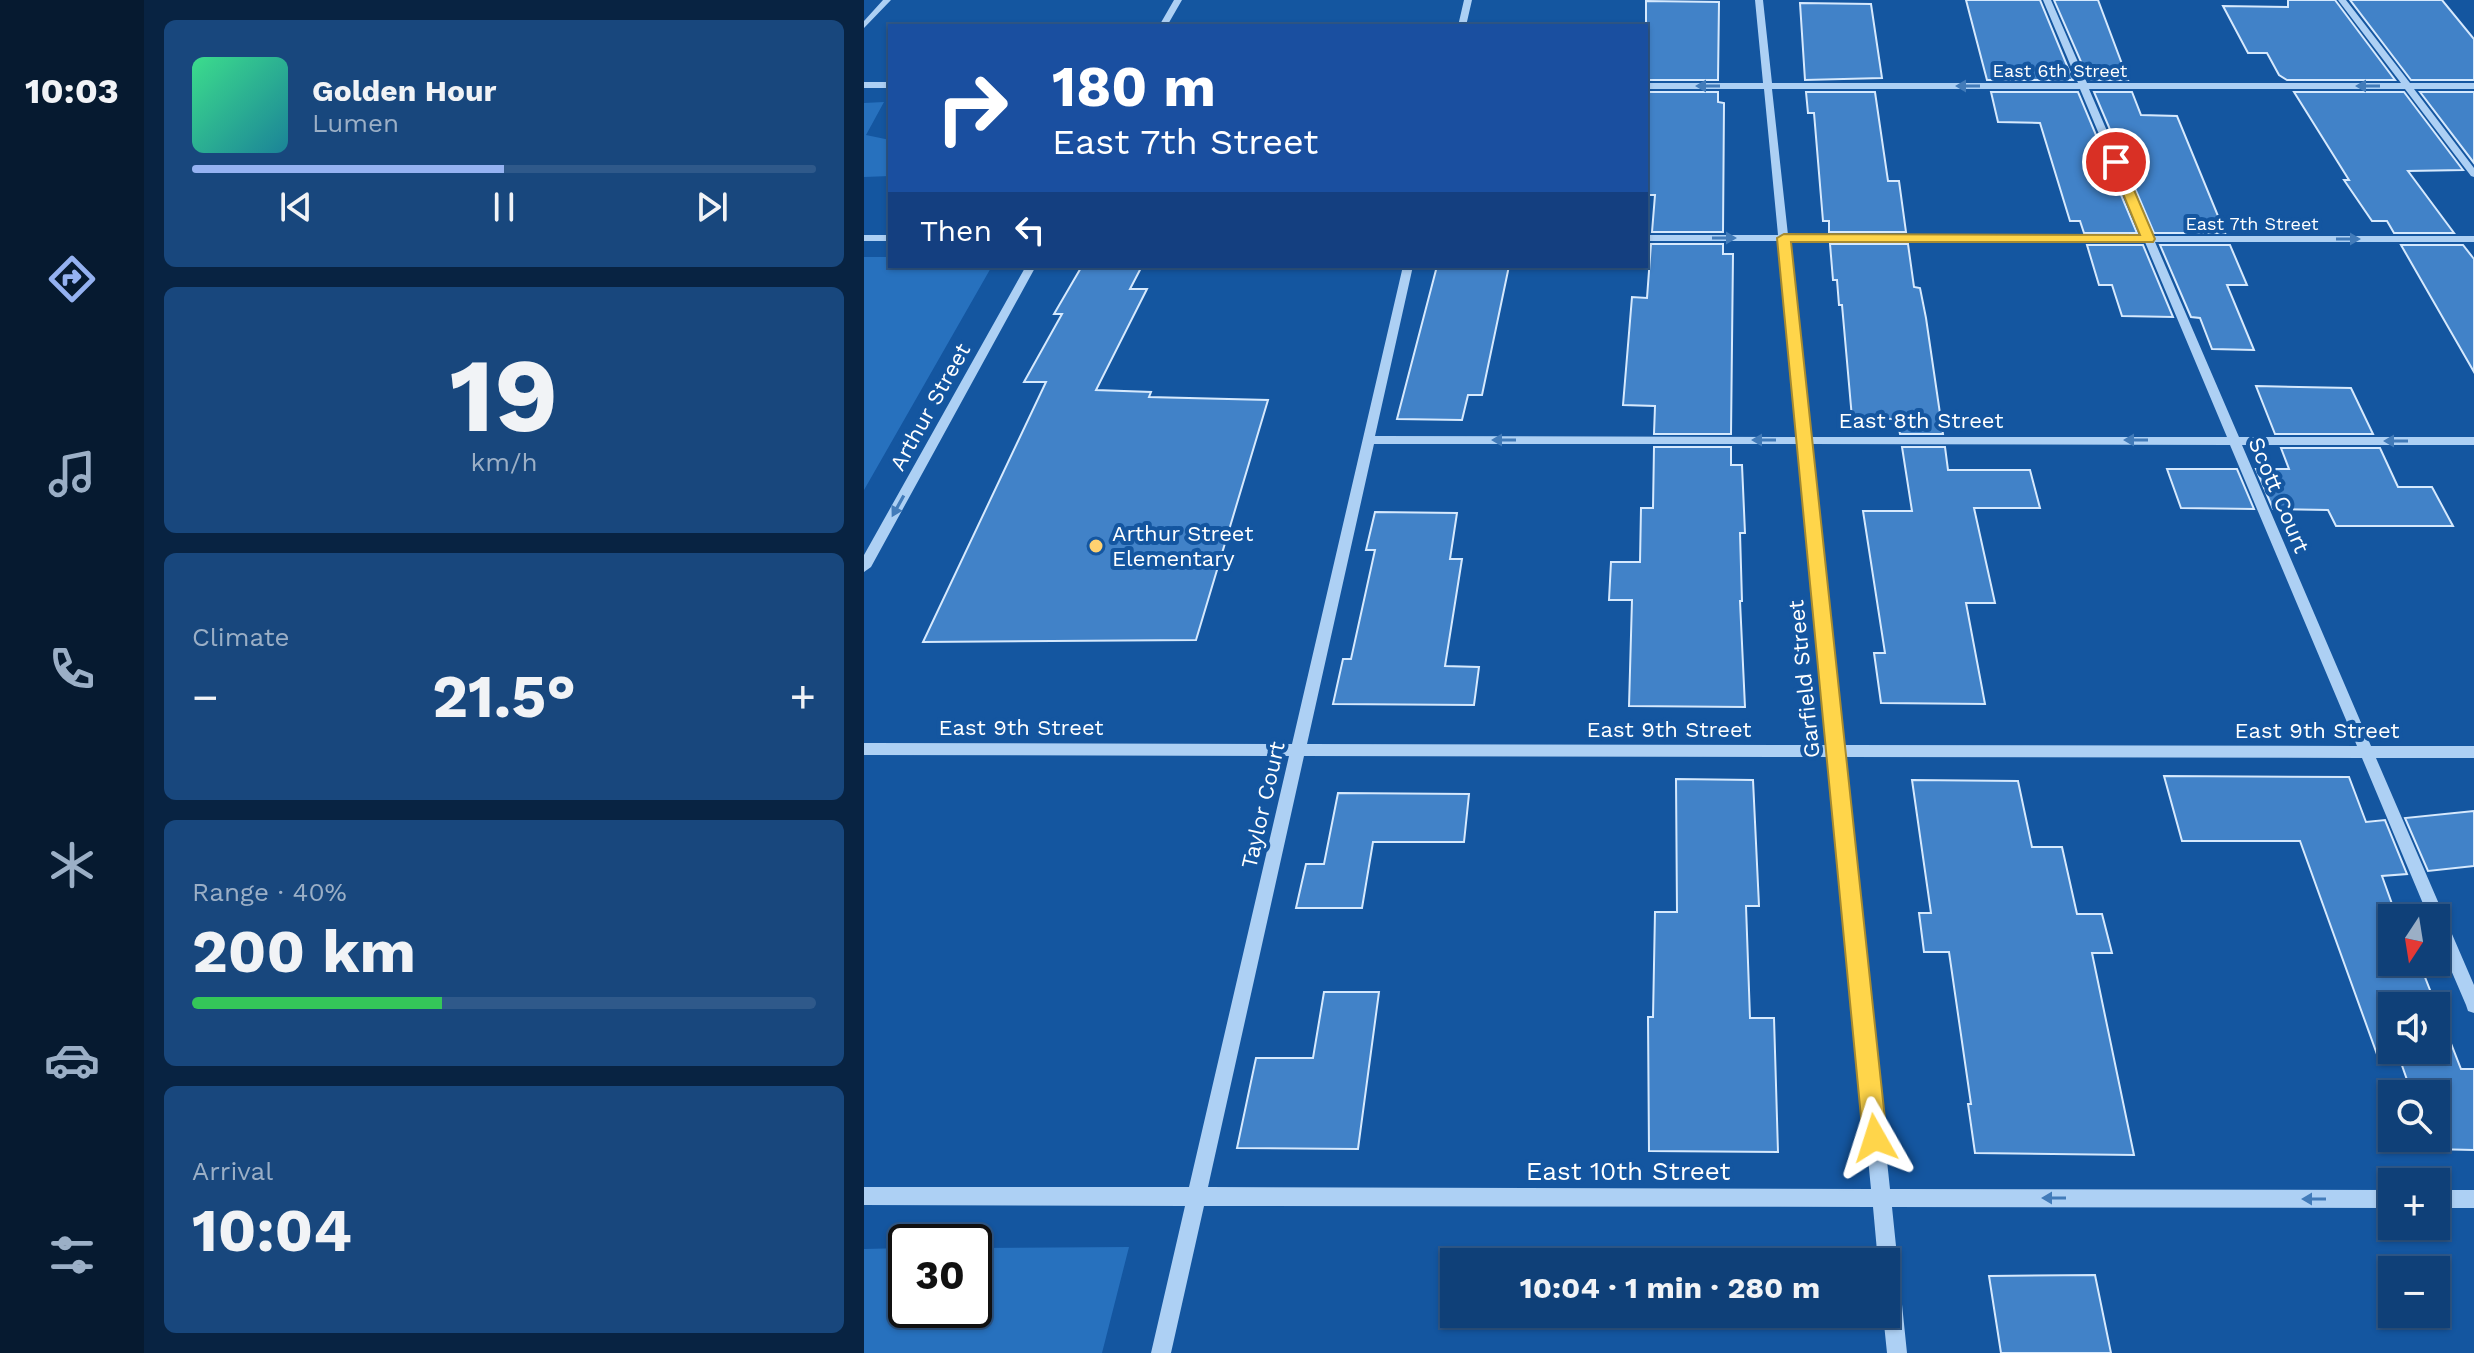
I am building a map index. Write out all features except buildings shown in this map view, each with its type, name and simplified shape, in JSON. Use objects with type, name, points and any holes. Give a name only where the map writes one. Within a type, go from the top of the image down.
[{"type":"street","points":[[864,26],[887,0]]},
{"type":"street","points":[[1164,24],[1178,0]]},
{"type":"street","points":[[1462,24],[1468,0]]},
{"type":"street","name":"Garfield Street","points":[[1759,0],[1897,1353]]},
{"type":"street","name":"Scott Court","points":[[2047,0],[2474,1005]]},
{"type":"street","points":[[2342,0],[2474,174]]},
{"type":"street","points":[[864,85],[888,85]]},
{"type":"street","name":"East 6th Street","points":[[1648,86],[2474,86]]},
{"type":"street","points":[[864,238],[888,238]]},
{"type":"street","name":"East 7th Street","points":[[1648,238],[2474,239]]},
{"type":"street","name":"Arthur Street","points":[[864,567],[1030,268]]},
{"type":"street","name":"Taylor Court","points":[[1161,1353],[1408,268]]},
{"type":"street","name":"East 8th Street","points":[[1368,440],[2474,441]]},
{"type":"street","name":"East 9th Street","points":[[864,749],[2474,752]]},
{"type":"street","name":"East 10th Street","points":[[864,1196],[2378,1199]]},
{"type":"street","points":[[2450,1199],[2474,1199]]},
{"type":"shaded area","points":[[884,102],[866,135],[888,140],[888,176],[864,177],[864,103]]},
{"type":"shaded area","points":[[864,257],[888,257],[888,268],[991,268],[864,490]]},
{"type":"shaded area","points":[[1129,1247],[1102,1353],[864,1353],[864,1249],[888,1248],[888,1328],[992,1328],[992,1248]]},
{"type":"place","name":"Arthur Street Elementary","points":[[1096,546]]},
{"type":"route","points":[[1875,1138],[1784,238],[2149,239],[2116,162]]}]
